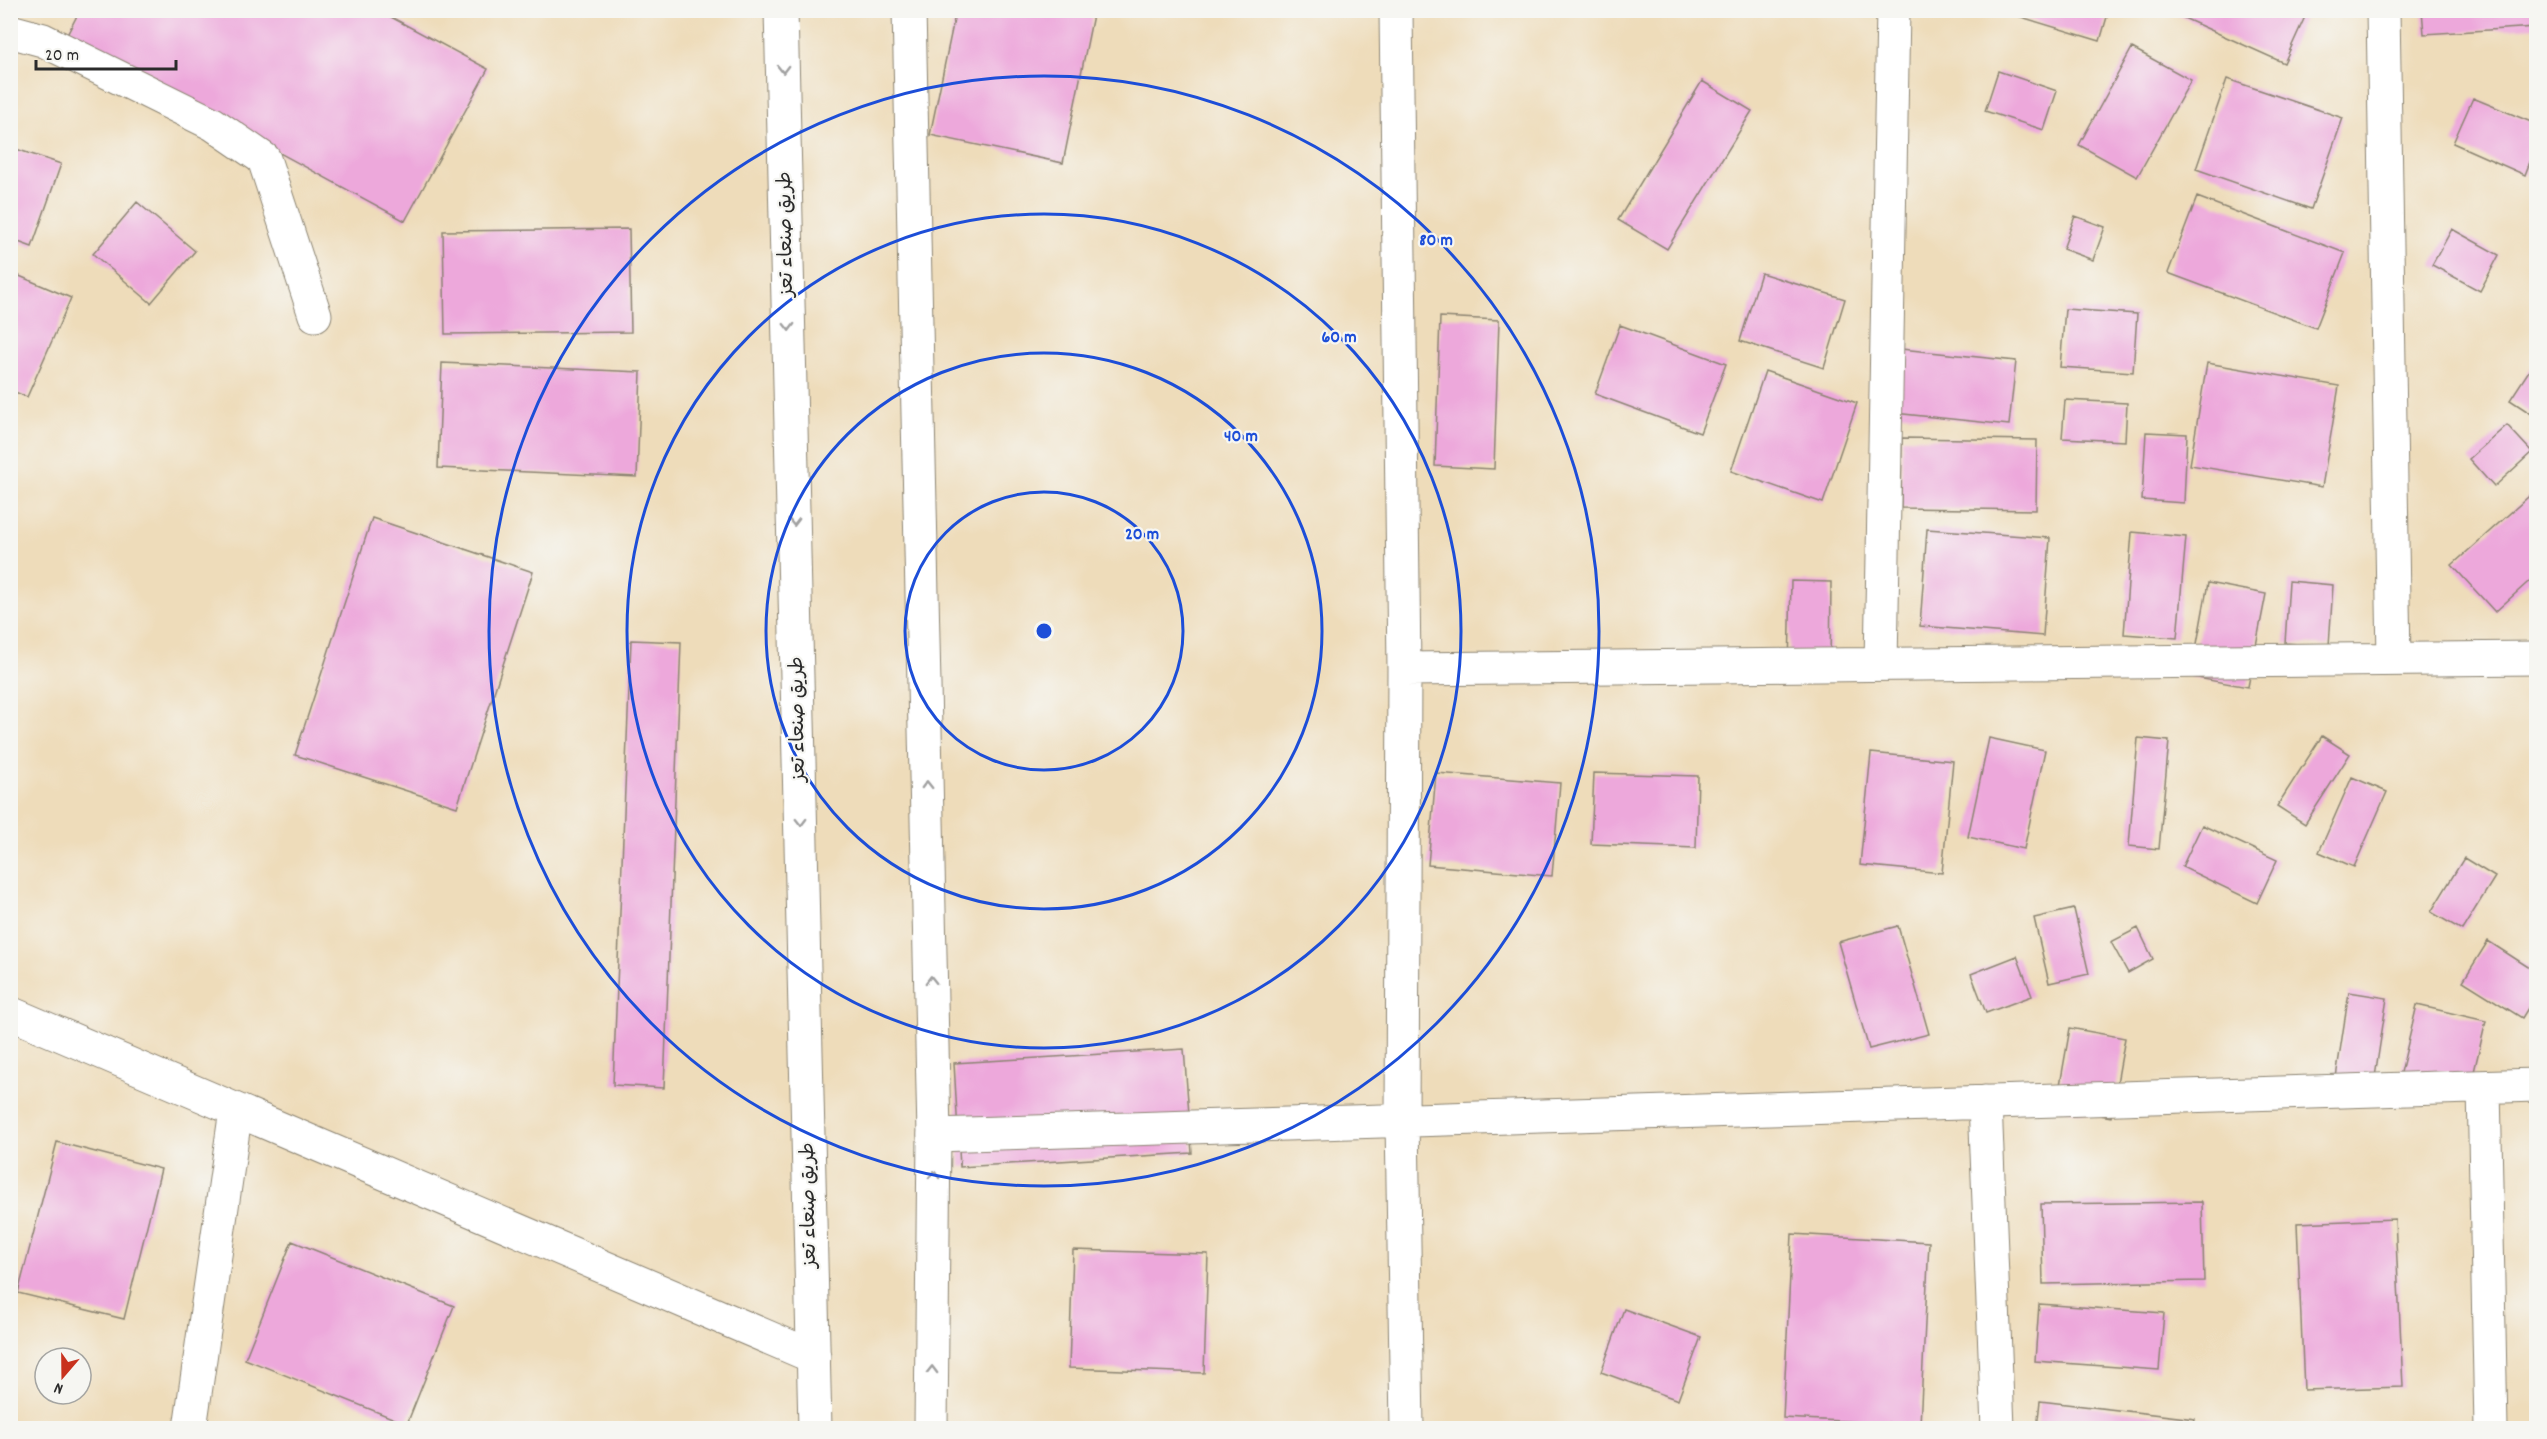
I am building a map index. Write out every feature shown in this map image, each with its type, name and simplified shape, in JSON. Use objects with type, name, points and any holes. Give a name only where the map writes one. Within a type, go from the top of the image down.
[{"type":"main road","name":"طريق صنعاء تعز","points":[[782,10],[816,1428]]},
{"type":"main road","points":[[909,10],[934,1135],[931,1428]]},
{"type":"main road","points":[[1396,10],[1404,669],[1402,1121],[1407,1428]]},
{"type":"main road","points":[[1881,664],[1893,10]]},
{"type":"main road","points":[[2383,10],[2394,659]]},
{"type":"main road","points":[[10,31],[43,40],[213,124],[264,159],[315,315]]},
{"type":"main road","points":[[1404,669],[2536,657]]},
{"type":"main road","points":[[10,1013],[814,1357]]},
{"type":"main road","points":[[934,1135],[2536,1085]]},
{"type":"main road","points":[[2484,1087],[2491,1428]]},
{"type":"main road","points":[[1985,1102],[1998,1428]]},
{"type":"main road","points":[[190,1428],[236,1110]]},
{"type":"building","points":[[80,10],[378,10],[488,69],[405,221],[66,37]]},
{"type":"building","points":[[956,10],[1094,10],[1063,163],[930,135]]},
{"type":"building","points":[[1998,10],[2109,10],[2100,41]]},
{"type":"building","points":[[2166,10],[2308,10],[2284,63]]},
{"type":"building","points":[[2422,10],[2536,10],[2536,27],[2424,34]]},
{"type":"building","points":[[2132,48],[2191,80],[2137,177],[2079,145]]},
{"type":"building","points":[[1998,71],[2057,91],[2044,130],[1985,111]]},
{"type":"building","points":[[2227,79],[2343,118],[2311,209],[2196,169]]},
{"type":"building","points":[[1702,81],[1752,111],[1667,249],[1618,220]]},
{"type":"building","points":[[2473,98],[2536,124],[2536,146],[2525,175],[2453,143]]},
{"type":"building","points":[[10,147],[61,164],[32,247],[10,239]]},
{"type":"building","points":[[2197,197],[2345,253],[2316,328],[2168,273]]},
{"type":"building","points":[[137,202],[195,251],[151,303],[93,254]]},
{"type":"building","points":[[2075,216],[2105,227],[2093,260],[2063,249]]},
{"type":"building","points":[[629,229],[631,332],[445,334],[443,231]]},
{"type":"building","points":[[2452,229],[2499,255],[2480,291],[2432,265]]},
{"type":"building","points":[[10,272],[71,298],[27,397],[10,390]]},
{"type":"building","points":[[1761,273],[1845,299],[1824,368],[1740,341]]},
{"type":"building","points":[[2065,309],[2137,314],[2133,372],[2060,367]]},
{"type":"building","points":[[1440,317],[1499,320],[1494,469],[1435,466]]},
{"type":"building","points":[[1620,325],[1726,364],[1700,433],[1595,394]]},
{"type":"building","points":[[1901,349],[2016,361],[2009,425],[1894,413]]},
{"type":"building","points":[[2536,360],[2536,417],[2510,400]]},
{"type":"building","points":[[442,363],[641,372],[637,477],[438,468]]},
{"type":"building","points":[[2207,363],[2339,386],[2322,487],[2190,465]]},
{"type":"building","points":[[1765,371],[1857,403],[1823,503],[1731,471]]},
{"type":"building","points":[[2065,400],[2127,403],[2125,441],[2062,438]]},
{"type":"building","points":[[2507,425],[2532,452],[2494,487],[2469,459]]},
{"type":"building","points":[[2146,432],[2187,434],[2184,503],[2142,500]]},
{"type":"building","points":[[1902,438],[2037,440],[2036,510],[1901,508]]},
{"type":"building","points":[[2536,490],[2536,575],[2495,612],[2452,565]]},
{"type":"building","points":[[372,518],[533,572],[457,807],[295,755]]},
{"type":"building","points":[[1927,529],[2050,538],[2043,636],[1920,626]]},
{"type":"building","points":[[2132,532],[2186,537],[2177,638],[2124,634]]},
{"type":"building","points":[[1791,581],[1831,582],[1830,668],[1789,667]]},
{"type":"building","points":[[2289,581],[2333,585],[2329,646],[2285,643]]},
{"type":"building","points":[[2208,583],[2266,594],[2248,687],[2191,677]]},
{"type":"building","points":[[631,640],[681,642],[664,1088],[613,1085]]},
{"type":"building","points":[[2322,736],[2350,754],[2305,824],[2277,806]]},
{"type":"building","points":[[1989,738],[2045,750],[2024,849],[1968,837]]},
{"type":"building","points":[[2138,738],[2169,741],[2159,849],[2129,846]]},
{"type":"building","points":[[1871,753],[1953,761],[1942,873],[1860,865]]},
{"type":"building","points":[[1436,773],[1560,783],[1552,876],[1428,865]]},
{"type":"building","points":[[1594,773],[1698,776],[1696,848],[1591,844]]},
{"type":"building","points":[[2352,777],[2387,792],[2354,867],[2319,852]]},
{"type":"building","points":[[2202,825],[2277,860],[2257,903],[2182,867]]},
{"type":"building","points":[[2464,858],[2495,877],[2462,930],[2431,912]]},
{"type":"building","points":[[2074,909],[2089,974],[2049,983],[2034,918]]},
{"type":"building","points":[[1898,926],[1929,1034],[1869,1049],[1838,942]]},
{"type":"building","points":[[2138,928],[2153,959],[2128,973],[2111,942]]},
{"type":"building","points":[[2488,941],[2536,972],[2536,995],[2522,1018],[2463,981]]},
{"type":"building","points":[[2017,956],[2032,996],[1986,1013],[1971,974]]},
{"type":"building","points":[[2349,992],[2387,998],[2373,1090],[2335,1084]]},
{"type":"building","points":[[2417,1005],[2486,1021],[2468,1097],[2399,1081]]},
{"type":"building","points":[[2070,1028],[2125,1038],[2111,1117],[2056,1108]]},
{"type":"building","points":[[1184,1049],[1192,1153],[960,1167],[954,1063]]},
{"type":"building","points":[[57,1142],[161,1169],[124,1319],[18,1293]]},
{"type":"building","points":[[2202,1202],[2204,1281],[2043,1284],[2041,1204]]},
{"type":"building","points":[[2395,1219],[2403,1387],[2304,1390],[2297,1223]]},
{"type":"building","points":[[1792,1234],[1929,1242],[1920,1425],[1783,1418]]},
{"type":"building","points":[[292,1241],[454,1306],[407,1424],[245,1359]]},
{"type":"building","points":[[1073,1250],[1208,1254],[1204,1373],[1069,1368]]},
{"type":"building","points":[[2039,1304],[2164,1313],[2159,1370],[2035,1361]]},
{"type":"building","points":[[1624,1309],[1701,1337],[1678,1400],[1601,1372]]},
{"type":"building","points":[[2040,1401],[2195,1419],[2194,1428],[2037,1428]]}]
